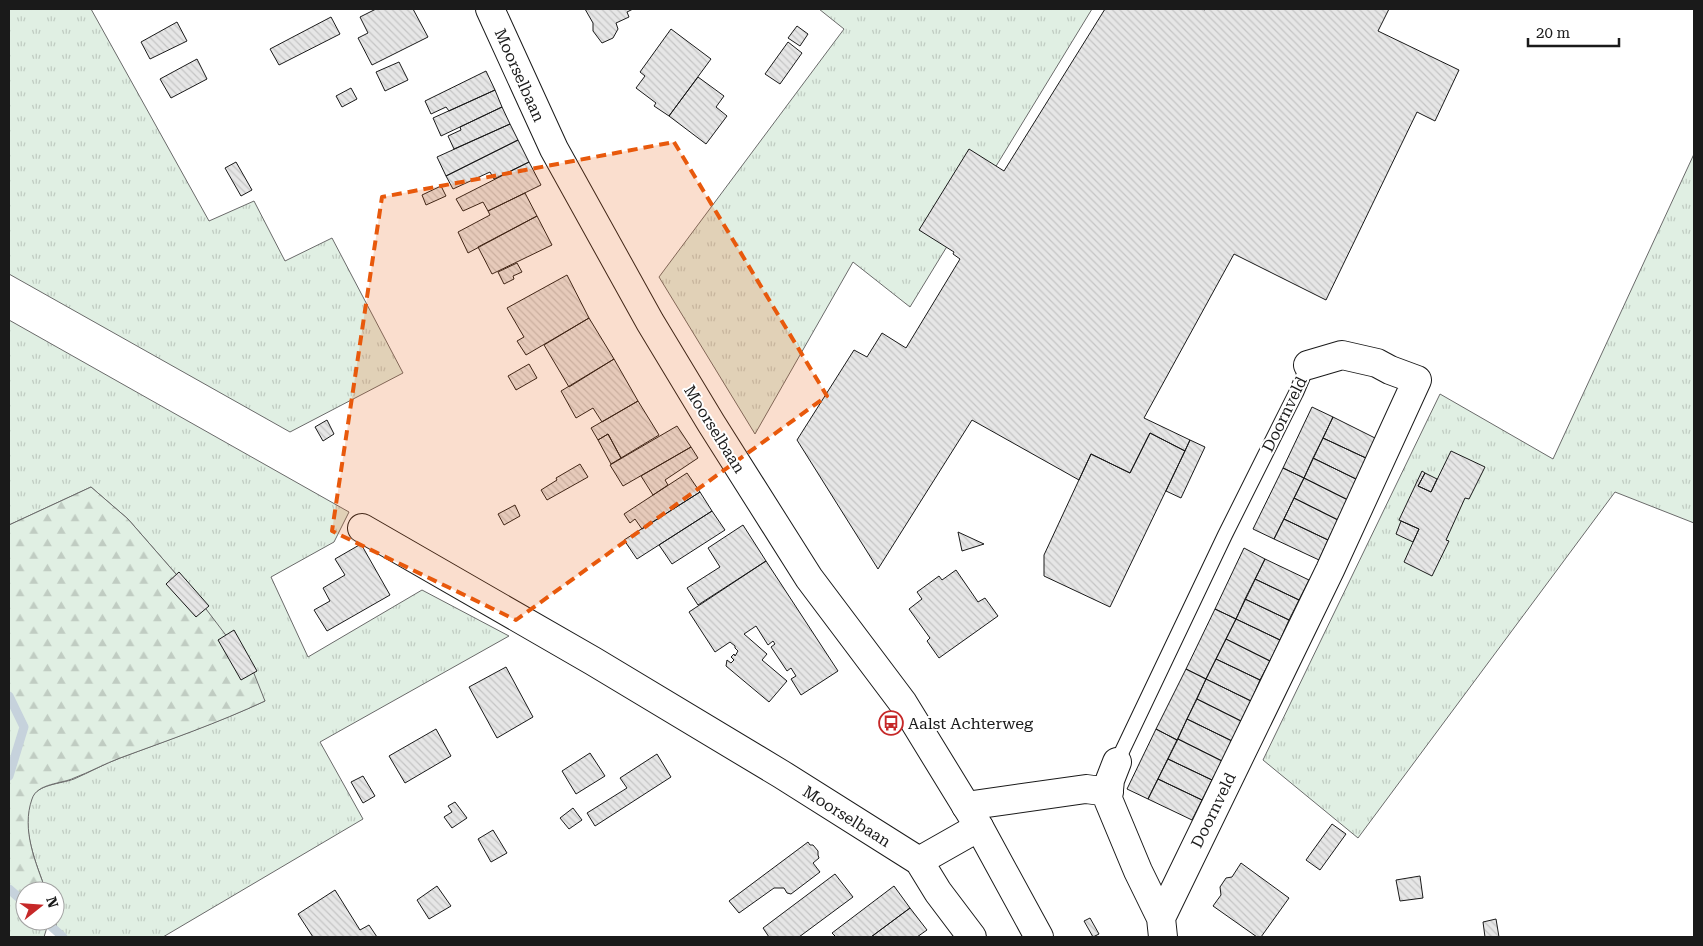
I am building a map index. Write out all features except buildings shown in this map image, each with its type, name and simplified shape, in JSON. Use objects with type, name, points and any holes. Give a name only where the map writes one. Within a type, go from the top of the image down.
[{"type":"street","name":"Moorselbaan","points":[[490,9],[554,150],[650,322],[809,578],[903,703],[972,817],[1039,937]]},
{"type":"street","name":"Doornveld","points":[[1162,928],[1417,380],[1377,363],[1342,355],[1308,365]]},
{"type":"street","name":"Moorselbaan","points":[[362,528],[592,661],[781,774],[919,861],[938,892],[972,937]]},
{"type":"street","name":"Doornveld","points":[[1117,762],[1110,780],[1108,800],[1162,928]]},
{"type":"street","points":[[919,861],[972,817],[1086,789],[1109,792]]},
{"type":"lane","name":"Doornveld","points":[[1117,762],[1220,543],[1296,393],[1308,365]]},
{"type":"highlighted area","points":[[674,142],[827,396],[516,620],[332,531],[382,197]]},
{"type":"green space","points":[[9,9],[91,9],[209,221],[254,201],[285,261],[332,238],[403,373],[290,432],[9,274]]},
{"type":"green space","points":[[819,9],[1092,9],[910,307],[853,262],[755,434],[659,277],[844,29]]},
{"type":"green space","points":[[1694,154],[1694,523],[1615,492],[1358,838],[1263,760],[1440,394],[1553,459]]},
{"type":"green space","points":[[9,320],[349,512],[334,542],[271,577],[308,657],[422,590],[509,636],[320,742],[363,819],[163,937],[59,937],[58,931],[65,931],[65,881],[42,881],[38,869],[31,846],[28,822],[28,810],[34,794],[44,787],[74,779],[114,760],[211,724],[265,701],[203,605],[128,519],[91,487],[9,525]]},
{"type":"green space","points":[[91,487],[128,519],[203,605],[253,671],[265,701],[211,724],[114,760],[69,780],[39,790],[32,799],[28,823],[31,846],[42,881],[15,881],[15,894],[9,889],[9,776],[24,727],[9,696],[9,525]]},
{"type":"green space","points":[[9,696],[24,727],[9,776]]},
{"type":"green space","points":[[9,889],[15,894],[15,931],[46,931],[44,937],[9,937]]},
{"type":"waterway","points":[[9,696],[24,727],[9,776]]},
{"type":"waterway","points":[[9,889],[15,894]]},
{"type":"waterway","points":[[56,931],[63,937]]},
{"type":"place","name":"Aalst Achterweg","points":[[891,723]]}]
